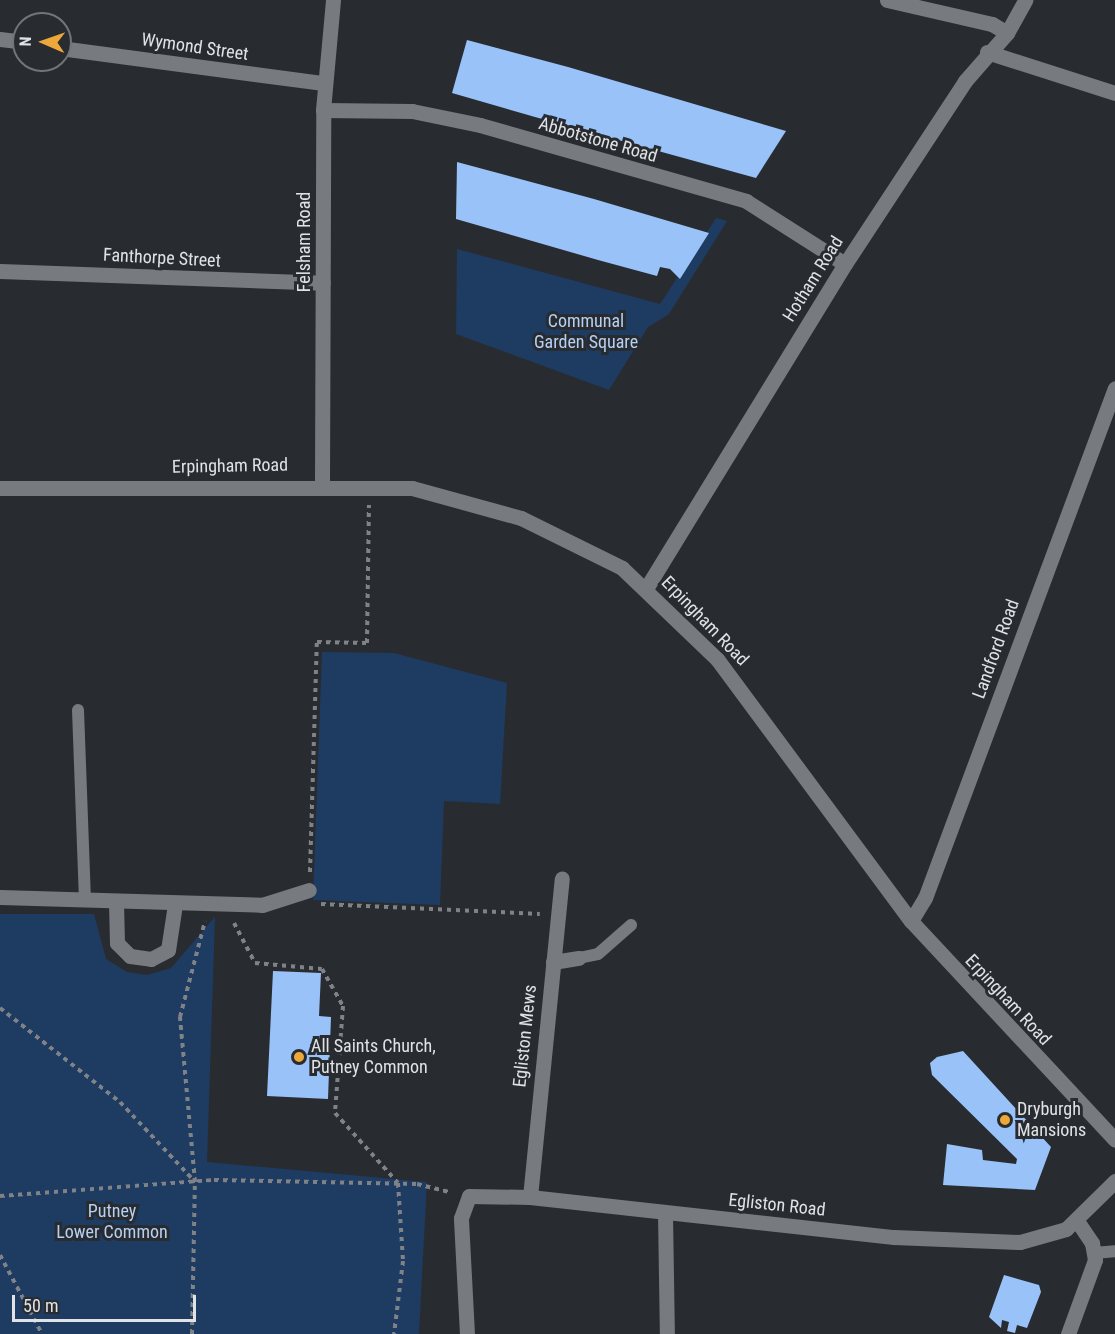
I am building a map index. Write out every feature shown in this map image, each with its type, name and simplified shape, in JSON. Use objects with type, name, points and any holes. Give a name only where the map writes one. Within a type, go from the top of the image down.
[{"type":"street","name":"Felsham Road","points":[[322,484],[323,110],[333,0]]},
{"type":"street","points":[[887,0],[1007,33]]},
{"type":"street","name":"Hotham Road","points":[[647,587],[844,264],[987,52],[1007,33],[1025,0]]},
{"type":"street","name":"Wymond Street","points":[[72,50],[324,83]]},
{"type":"street","points":[[987,52],[1115,93]]},
{"type":"street","name":"Abbotstone Road","points":[[323,110],[412,111],[480,125],[746,201],[844,264]]},
{"type":"street","name":"Fanthorpe Street","points":[[0,271],[323,283]]},
{"type":"street","name":"Landford Road","points":[[911,921],[925,898],[1115,388]]},
{"type":"street","name":"Erpingham Road","points":[[0,488],[366,484],[479,502],[576,542],[647,587],[738,684],[911,921],[1115,1140]]},
{"type":"street","name":"Egliston Mews","points":[[530,1197],[562,879]]},
{"type":"street","points":[[0,897],[262,905],[309,890]]},
{"type":"street","points":[[116,902],[117,943],[130,956],[151,958],[168,950],[175,904]]},
{"type":"street","points":[[553,962],[579,958]]},
{"type":"street","name":"Egliston Road","points":[[469,1196],[530,1197],[894,1237],[1020,1242],[1057,1234],[1077,1221],[1115,1181]]},
{"type":"street","points":[[467,1334],[460,1218],[469,1196]]},
{"type":"street","points":[[665,1213],[667,1334]]},
{"type":"street","points":[[1068,1334],[1094,1253],[1077,1221]]},
{"type":"lane","points":[[78,710],[85,900]]},
{"type":"lane","points":[[579,958],[598,954],[631,925]]},
{"type":"lane","points":[[1094,1253],[1115,1251]]},
{"type":"path","points":[[366,484],[367,643],[317,642],[309,890],[313,903],[448,905],[559,919]]},
{"type":"path","points":[[192,1334],[195,1182],[180,1017],[209,905]]},
{"type":"path","points":[[231,905],[236,933],[255,963],[322,969],[343,1006],[335,1113],[398,1183],[403,1261],[394,1334]]},
{"type":"path","points":[[0,1008],[120,1102],[195,1182]]},
{"type":"path","points":[[0,1196],[195,1182],[398,1183],[469,1196]]},
{"type":"path","points":[[0,1255],[42,1334]]},
{"type":"green space","name":"Communal Garden Square","points":[[716,218],[727,221],[669,314],[648,327],[609,390],[456,334],[457,249],[660,304]]},
{"type":"green space","points":[[322,652],[394,653],[507,683],[500,804],[444,801],[440,905],[313,900]]},
{"type":"green space","name":"Putney Lower Common","points":[[0,914],[94,914],[106,959],[127,972],[147,975],[171,968],[215,917],[207,1162],[427,1182],[419,1334],[0,1334]]},
{"type":"building","points":[[467,40],[786,131],[756,178],[535,117],[452,93]]},
{"type":"building","points":[[457,162],[709,233],[680,279],[670,269],[660,267],[657,276],[598,260],[456,219]]},
{"type":"building","name":"All Saints Church, Putney Common","points":[[273,971],[321,973],[319,1016],[331,1017],[328,1099],[267,1096]]},
{"type":"building","name":"Dryburgh Mansions","points":[[963,1051],[1051,1147],[1035,1190],[943,1185],[947,1144],[982,1150],[983,1160],[1016,1164],[1017,1159],[932,1075],[930,1063],[937,1057]]},
{"type":"building","points":[[1004,1275],[1039,1285],[1041,1292],[1027,1328],[1017,1325],[1015,1333],[1007,1331],[1009,1322],[1002,1320],[1001,1328],[989,1317]]},
{"type":"place","name":"All Saints Church, Putney Common","points":[[299,1057]]},
{"type":"place","name":"Dryburgh Mansions","points":[[1005,1120]]}]
